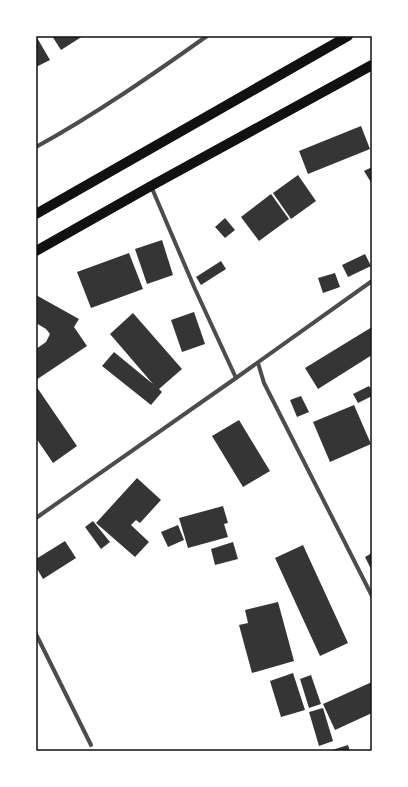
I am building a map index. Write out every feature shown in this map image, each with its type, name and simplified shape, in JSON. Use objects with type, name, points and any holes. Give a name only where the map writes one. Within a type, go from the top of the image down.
[{"type":"main road","points":[[36,214],[348,36]]},
{"type":"main road","points":[[36,251],[372,65]]},
{"type":"street","points":[[36,147],[72,127],[148,78],[207,36]]},
{"type":"street","points":[[151,186],[192,283],[236,378]]},
{"type":"street","points":[[36,518],[258,363],[372,281]]},
{"type":"street","points":[[258,363],[264,383],[372,596]]},
{"type":"street","points":[[36,634],[91,745]]},
{"type":"building","points":[[36,36],[50,60],[36,67]]},
{"type":"building","points":[[52,36],[83,36],[61,50]]},
{"type":"building","points":[[361,126],[370,149],[308,174],[299,151]]},
{"type":"building","points":[[372,167],[372,184],[364,171]]},
{"type":"building","points":[[298,175],[316,201],[291,219],[273,193]]},
{"type":"building","points":[[271,194],[289,219],[259,241],[241,217]]},
{"type":"building","points":[[225,218],[235,230],[225,238],[215,227]]},
{"type":"building","points":[[162,240],[173,275],[147,284],[135,249]]},
{"type":"building","points":[[129,253],[143,289],[91,308],[77,272]]},
{"type":"building","points":[[365,254],[371,266],[348,277],[342,265]]},
{"type":"building","points":[[221,261],[226,269],[201,285],[196,277]]},
{"type":"building","points":[[335,273],[340,287],[323,293],[318,278]]},
{"type":"building","points":[[36,295],[79,319],[74,327],[87,346],[36,380],[36,349],[46,342],[50,334],[46,329],[36,323]]},
{"type":"building","points":[[194,312],[205,344],[182,352],[171,320]]},
{"type":"building","points":[[133,313],[182,369],[159,389],[162,392],[151,405],[102,366],[114,352],[153,384],[110,334]]},
{"type":"building","points":[[372,327],[372,355],[318,389],[305,368]]},
{"type":"building","points":[[36,386],[77,446],[53,463],[36,438]]},
{"type":"building","points":[[369,386],[372,391],[372,396],[358,403],[353,394]]},
{"type":"building","points":[[301,396],[309,412],[297,417],[290,400]]},
{"type":"building","points":[[354,405],[371,444],[330,462],[313,422]]},
{"type":"building","points":[[239,420],[270,471],[243,487],[212,436]]},
{"type":"building","points":[[137,478],[161,500],[140,523],[136,520],[131,525],[149,542],[135,557],[96,523]]},
{"type":"building","points":[[223,506],[228,523],[224,524],[228,537],[188,548],[179,518]]},
{"type":"building","points":[[93,521],[110,542],[101,549],[85,527]]},
{"type":"building","points":[[178,525],[184,540],[168,547],[161,532]]},
{"type":"building","points":[[65,541],[76,558],[43,579],[36,567],[36,559]]},
{"type":"building","points":[[233,542],[238,559],[215,565],[211,549]]},
{"type":"building","points":[[303,545],[348,643],[320,656],[275,558]]},
{"type":"building","points":[[372,553],[372,571],[365,557]]},
{"type":"building","points":[[278,602],[294,661],[252,673],[239,625],[248,623],[245,610]]},
{"type":"building","points":[[293,673],[305,710],[281,717],[270,681]]},
{"type":"building","points":[[311,675],[321,704],[309,708],[300,679]]},
{"type":"building","points":[[372,682],[372,713],[335,730],[323,704]]},
{"type":"building","points":[[323,708],[333,741],[319,746],[309,712]]},
{"type":"building","points":[[348,745],[350,751],[329,751]]}]
